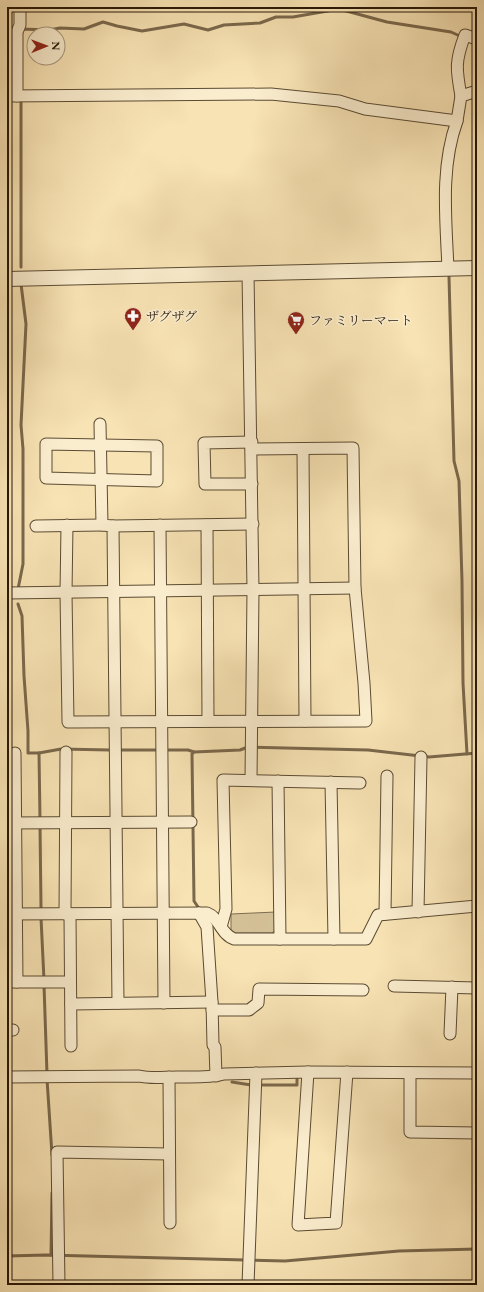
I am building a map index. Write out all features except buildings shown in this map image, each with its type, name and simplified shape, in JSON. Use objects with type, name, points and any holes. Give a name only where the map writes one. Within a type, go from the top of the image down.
[{"type":"street","points":[[20,7],[20,25],[17,32],[16,96],[271,94],[339,101],[365,109],[457,121]]},
{"type":"street","points":[[448,269],[445,198],[451,137],[457,121],[461,96],[457,74],[457,59],[465,35],[477,40]]},
{"type":"street","points":[[461,96],[477,91]]},
{"type":"street","points":[[7,279],[477,268]]},
{"type":"street","points":[[248,273],[253,524],[251,780]]},
{"type":"street","points":[[100,424],[102,525]]},
{"type":"street","points":[[67,525],[66,593],[68,722],[366,721],[355,588],[353,448],[303,448],[204,443],[204,484],[252,484]]},
{"type":"street","points":[[46,444],[157,446],[157,481],[101,480],[46,478],[46,444]]},
{"type":"street","points":[[303,448],[305,721]]},
{"type":"street","points":[[36,526],[253,524]]},
{"type":"street","points":[[160,525],[164,822],[164,1003]]},
{"type":"street","points":[[207,525],[208,721]]},
{"type":"street","points":[[113,526],[118,1003]]},
{"type":"street","points":[[7,593],[355,588]]},
{"type":"street","points":[[66,752],[66,823],[71,1046]]},
{"type":"street","points":[[15,753],[11,823],[12,982],[70,982]]},
{"type":"street","points":[[418,912],[421,757]]},
{"type":"street","points":[[384,914],[387,776]]},
{"type":"street","points":[[221,927],[226,908],[223,780],[360,783]]},
{"type":"street","points":[[278,781],[280,939]]},
{"type":"street","points":[[331,782],[334,939]]},
{"type":"street","points":[[11,823],[191,822]]},
{"type":"street","points":[[11,914],[207,913],[212,915],[229,938],[234,939],[366,939],[378,915],[477,906]]},
{"type":"street","points":[[199,913],[207,927],[214,1008],[213,1045],[215,1047],[216,1076]]},
{"type":"street","points":[[394,986],[477,988]]},
{"type":"street","points":[[450,1034],[452,987]]},
{"type":"street","points":[[71,1004],[164,1003],[249,1010],[258,1003],[259,989],[363,990]]},
{"type":"street","points":[[308,1072],[298,1225],[336,1223],[347,1072]]},
{"type":"street","points":[[7,1077],[169,1077],[216,1076],[224,1074],[256,1081],[308,1072],[477,1073]]},
{"type":"street","points":[[410,1073],[410,1132],[477,1133]]},
{"type":"street","points":[[169,1077],[170,1223]]},
{"type":"street","points":[[248,1285],[256,1081]]},
{"type":"street","points":[[58,1285],[57,1152],[169,1154]]},
{"type":"shaded area","points":[[276,912],[276,929],[272,933],[236,933],[231,930],[231,914]]},
{"type":"waterway","points":[[22,32],[22,29],[84,29],[103,22],[142,31],[184,24],[208,30],[224,25],[260,23],[276,17],[293,17],[339,9],[387,22],[451,32],[462,37]]},
{"type":"waterway","points":[[21,99],[21,267]]},
{"type":"waterway","points":[[449,277],[454,461],[459,481],[463,683],[467,754]]},
{"type":"waterway","points":[[18,589],[23,564],[23,449],[21,425],[26,324],[21,284]]},
{"type":"waterway","points":[[18,604],[22,616],[28,753],[39,753],[40,820]]},
{"type":"waterway","points":[[164,750],[188,750],[194,752],[240,750],[248,747],[368,750],[429,757],[477,753]]},
{"type":"waterway","points":[[39,753],[61,749],[110,750]]},
{"type":"waterway","points":[[119,750],[159,750]]},
{"type":"waterway","points":[[194,752],[192,754],[194,901],[198,907]]},
{"type":"waterway","points":[[40,825],[41,908]]},
{"type":"waterway","points":[[41,918],[44,980]]},
{"type":"waterway","points":[[44,985],[47,1074]]},
{"type":"waterway","points":[[47,1079],[52,1155]]},
{"type":"waterway","points":[[232,1082],[251,1085],[297,1085],[297,1079]]},
{"type":"waterway","points":[[51,1255],[52,1193]]},
{"type":"waterway","points":[[7,1256],[46,1255],[285,1261],[399,1251],[477,1249]]},
{"type":"place","name":"ザグザグ","points":[[133,331]]},
{"type":"place","name":"ファミリーマート","points":[[296,335]]}]
